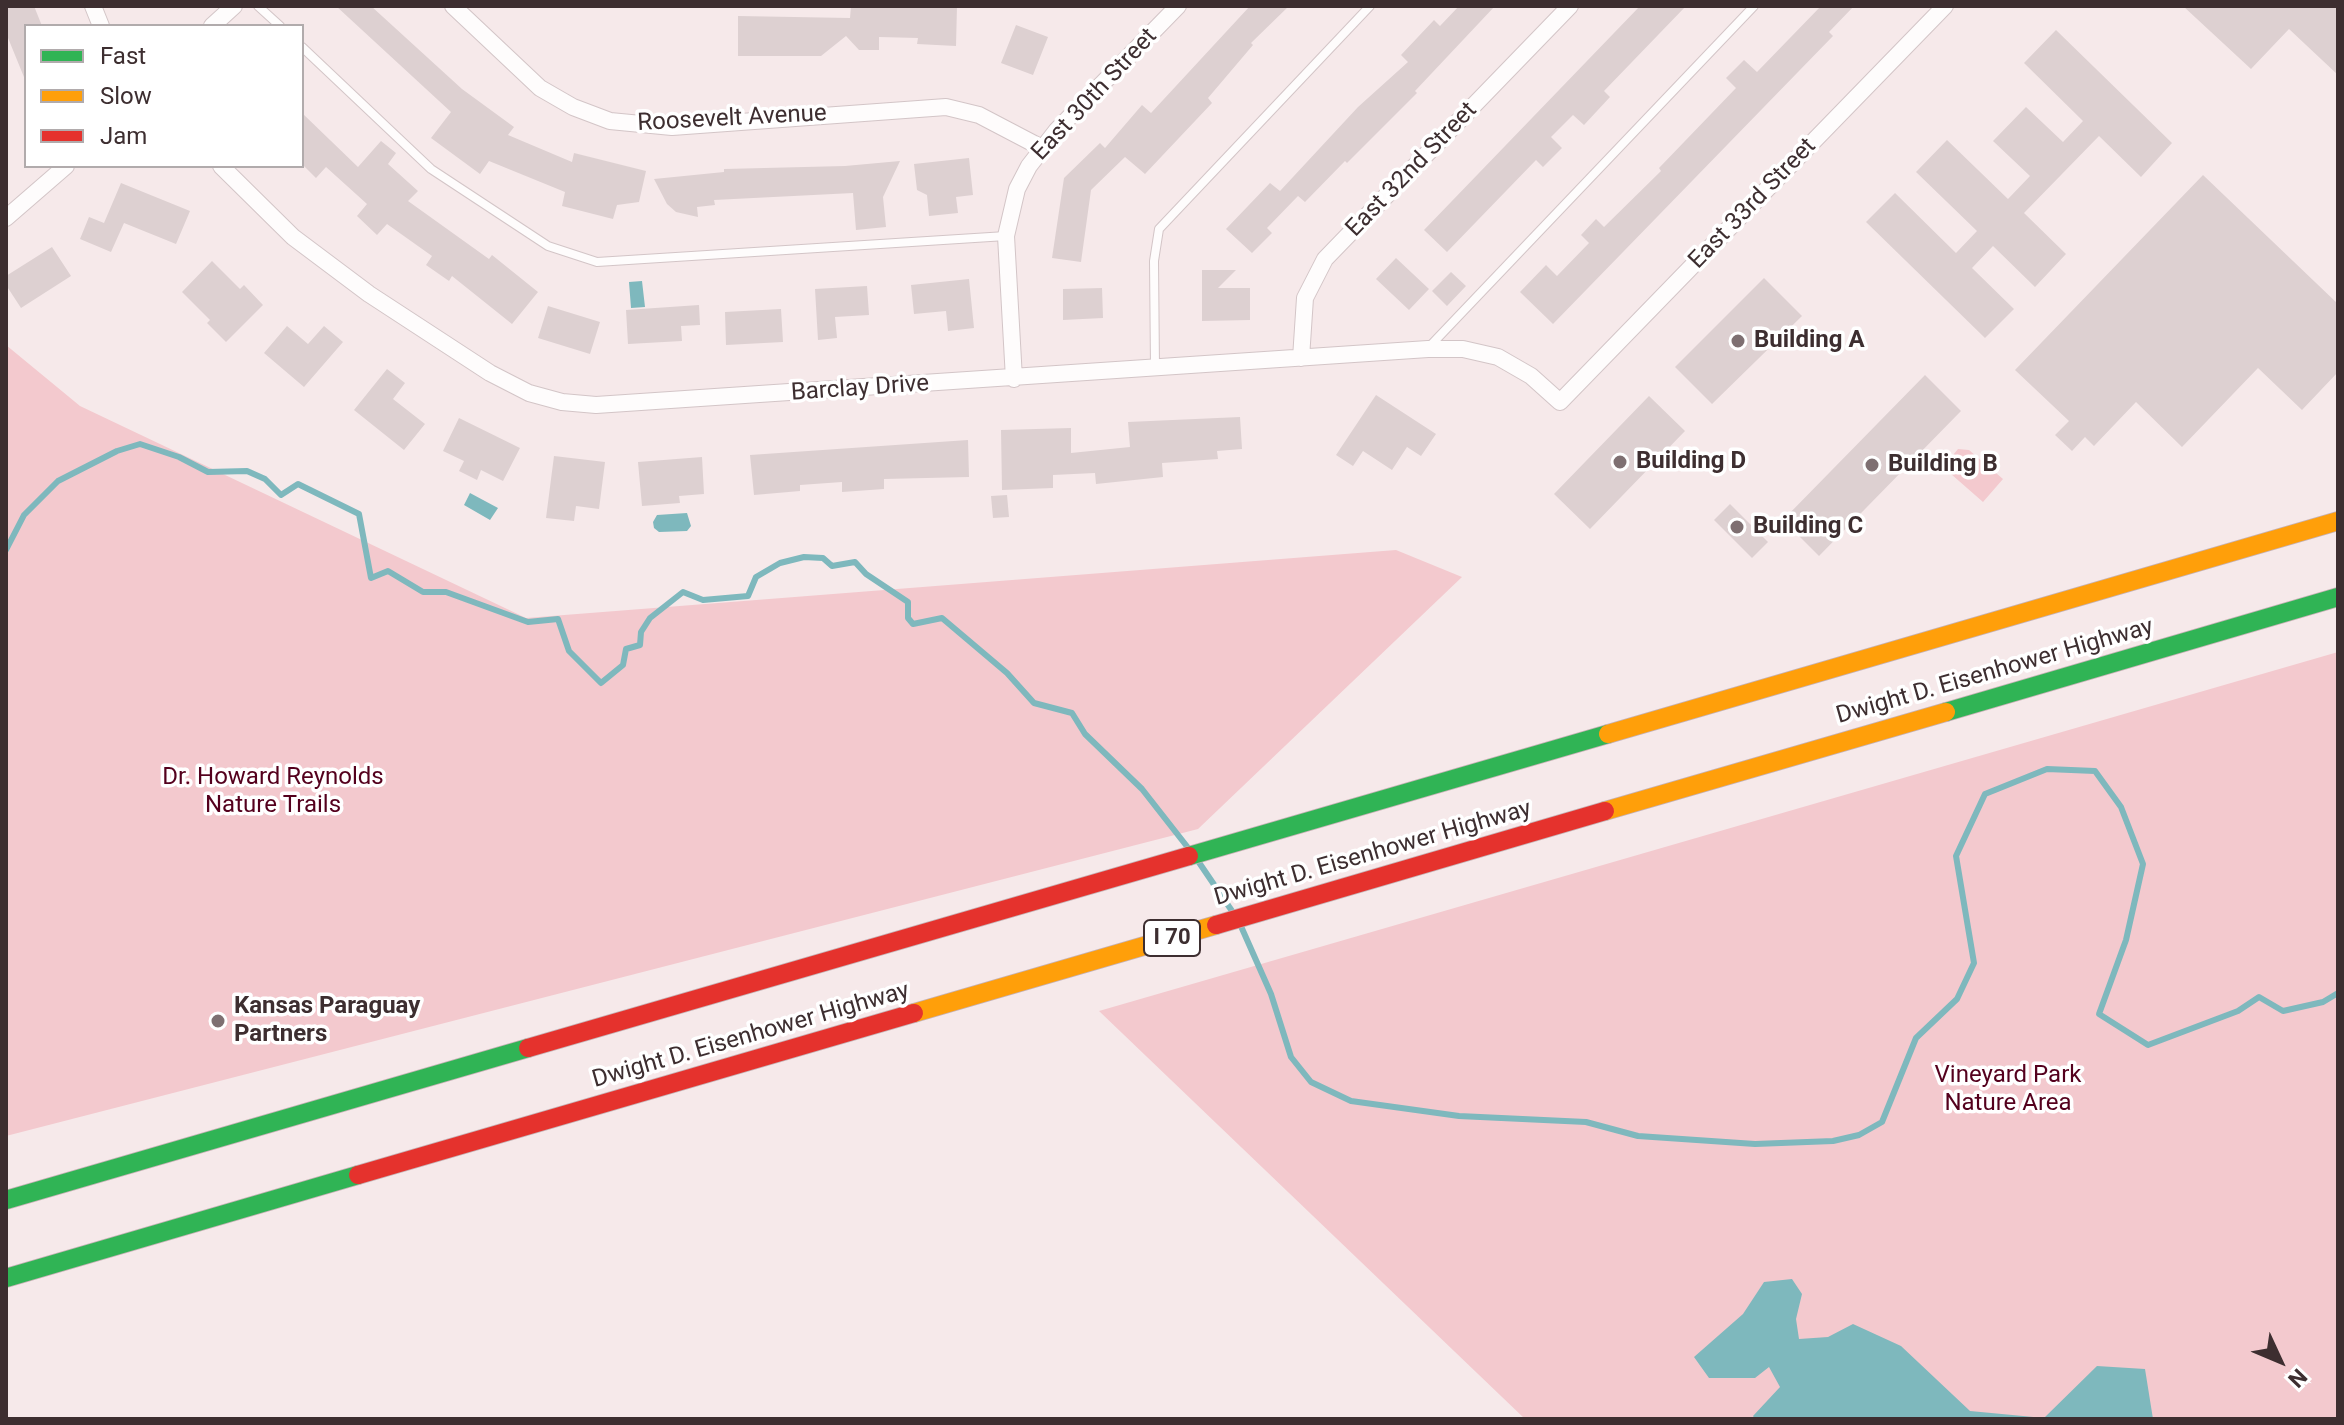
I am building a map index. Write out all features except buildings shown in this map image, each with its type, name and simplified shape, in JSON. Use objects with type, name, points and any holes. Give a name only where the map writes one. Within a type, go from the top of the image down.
[{"type":"highway","name":"Dwight D. Eisenhower Highway","points":[[6,1200],[2338,521]]},
{"type":"highway","name":"Dwight D. Eisenhower Highway","points":[[6,1278],[2338,597]]},
{"type":"street","points":[[214,24],[234,6]]},
{"type":"street","name":"Roosevelt Avenue","points":[[453,6],[540,88],[573,107],[610,121],[672,127],[946,107],[979,115],[1042,148]]},
{"type":"street","name":"East 30th Street","points":[[1014,379],[1006,236],[1017,189],[1042,148],[1178,6]]},
{"type":"street","name":"East 32nd Street","points":[[1301,358],[1305,298],[1325,259],[1570,6]]},
{"type":"street","name":"East 33rd Street","points":[[1560,402],[1945,6]]},
{"type":"street","points":[[6,218],[64,168]]},
{"type":"street","name":"Barclay Drive","points":[[223,168],[293,237],[369,294],[490,373],[529,393],[562,402],[596,405],[1463,349],[1498,357],[1531,376],[1560,402]]},
{"type":"lane","points":[[258,6],[278,24]]},
{"type":"lane","points":[[1155,369],[1154,261],[1159,229],[1370,6]]},
{"type":"lane","points":[[1428,349],[1754,6]]},
{"type":"lane","points":[[304,49],[431,169],[548,246],[597,262],[1006,236]]},
{"type":"green space","name":"Dr. Howard Reynolds Nature Trails","points":[[6,345],[80,406],[526,618],[1396,550],[1462,577],[1198,829],[6,1136]]},
{"type":"green space","points":[[1958,449],[1969,450],[2003,479],[1983,502],[1943,467]]},
{"type":"green space","name":"Vineyard Park Nature Area","points":[[2338,652],[2338,1419],[1525,1419],[1099,1011]]},
{"type":"water","points":[[642,281],[645,307],[631,308],[629,282]]},
{"type":"water","points":[[470,493],[498,508],[490,520],[464,505]]},
{"type":"water","points":[[687,513],[691,526],[687,531],[659,532],[654,528],[657,515]]},
{"type":"water","points":[[1792,1279],[1802,1294],[1796,1319],[1799,1339],[1828,1337],[1853,1324],[1901,1346],[1970,1411],[2044,1418],[2097,1366],[2145,1369],[2153,1419],[1755,1419],[1753,1416],[1780,1387],[1769,1367],[1755,1378],[1709,1378],[1694,1357],[1743,1314],[1764,1282]]},
{"type":"waterway","points":[[6,550],[24,515],[58,481],[117,451],[140,444],[179,457],[208,472],[247,471],[265,479],[281,495],[298,484],[359,514],[371,578],[388,571],[423,592],[446,592],[528,622],[558,619],[569,651],[601,683],[623,665],[626,649],[640,645],[641,632],[650,618],[683,592],[703,600],[748,596],[756,577],[780,563],[804,557],[823,558],[832,566],[855,562],[866,574],[908,602],[908,618],[913,624],[942,618],[1007,673],[1034,703],[1072,713],[1085,734],[1142,789],[1189,849]]},
{"type":"waterway","points":[[1240,924],[1271,994],[1291,1057],[1311,1082],[1351,1101],[1459,1116],[1586,1122],[1638,1136],[1755,1144],[1833,1141],[1859,1135],[1882,1122],[1916,1038],[1957,999],[1974,963],[1956,856],[1985,794],[2047,769],[2095,771],[2121,807],[2143,864],[2126,940],[2099,1014],[2148,1045],[2238,1011],[2259,997],[2283,1011],[2323,1002],[2338,993]]},
{"type":"waterway","points":[[1198,861],[1232,911]]},
{"type":"traffic: fast","points":[[1946,712],[2338,597]]},
{"type":"traffic: fast","points":[[1189,856],[1608,734]]},
{"type":"traffic: fast","points":[[6,1200],[528,1048]]},
{"type":"traffic: fast","points":[[6,1278],[358,1175]]},
{"type":"traffic: slow","points":[[1608,734],[2338,521]]},
{"type":"traffic: slow","points":[[1605,811],[1946,712]]},
{"type":"traffic: slow","points":[[914,1013],[1216,925]]},
{"type":"traffic: jam","points":[[1216,925],[1605,811]]},
{"type":"traffic: jam","points":[[528,1048],[1189,856]]},
{"type":"traffic: jam","points":[[358,1175],[914,1013]]},
{"type":"place","name":"Building A","points":[[1738,341]]},
{"type":"place","name":"Building D","points":[[1620,462]]},
{"type":"place","name":"Building B","points":[[1872,465]]},
{"type":"place","name":"Building C","points":[[1737,527]]},
{"type":"place","name":"Kansas Paraguay Partners","points":[[218,1021]]}]
